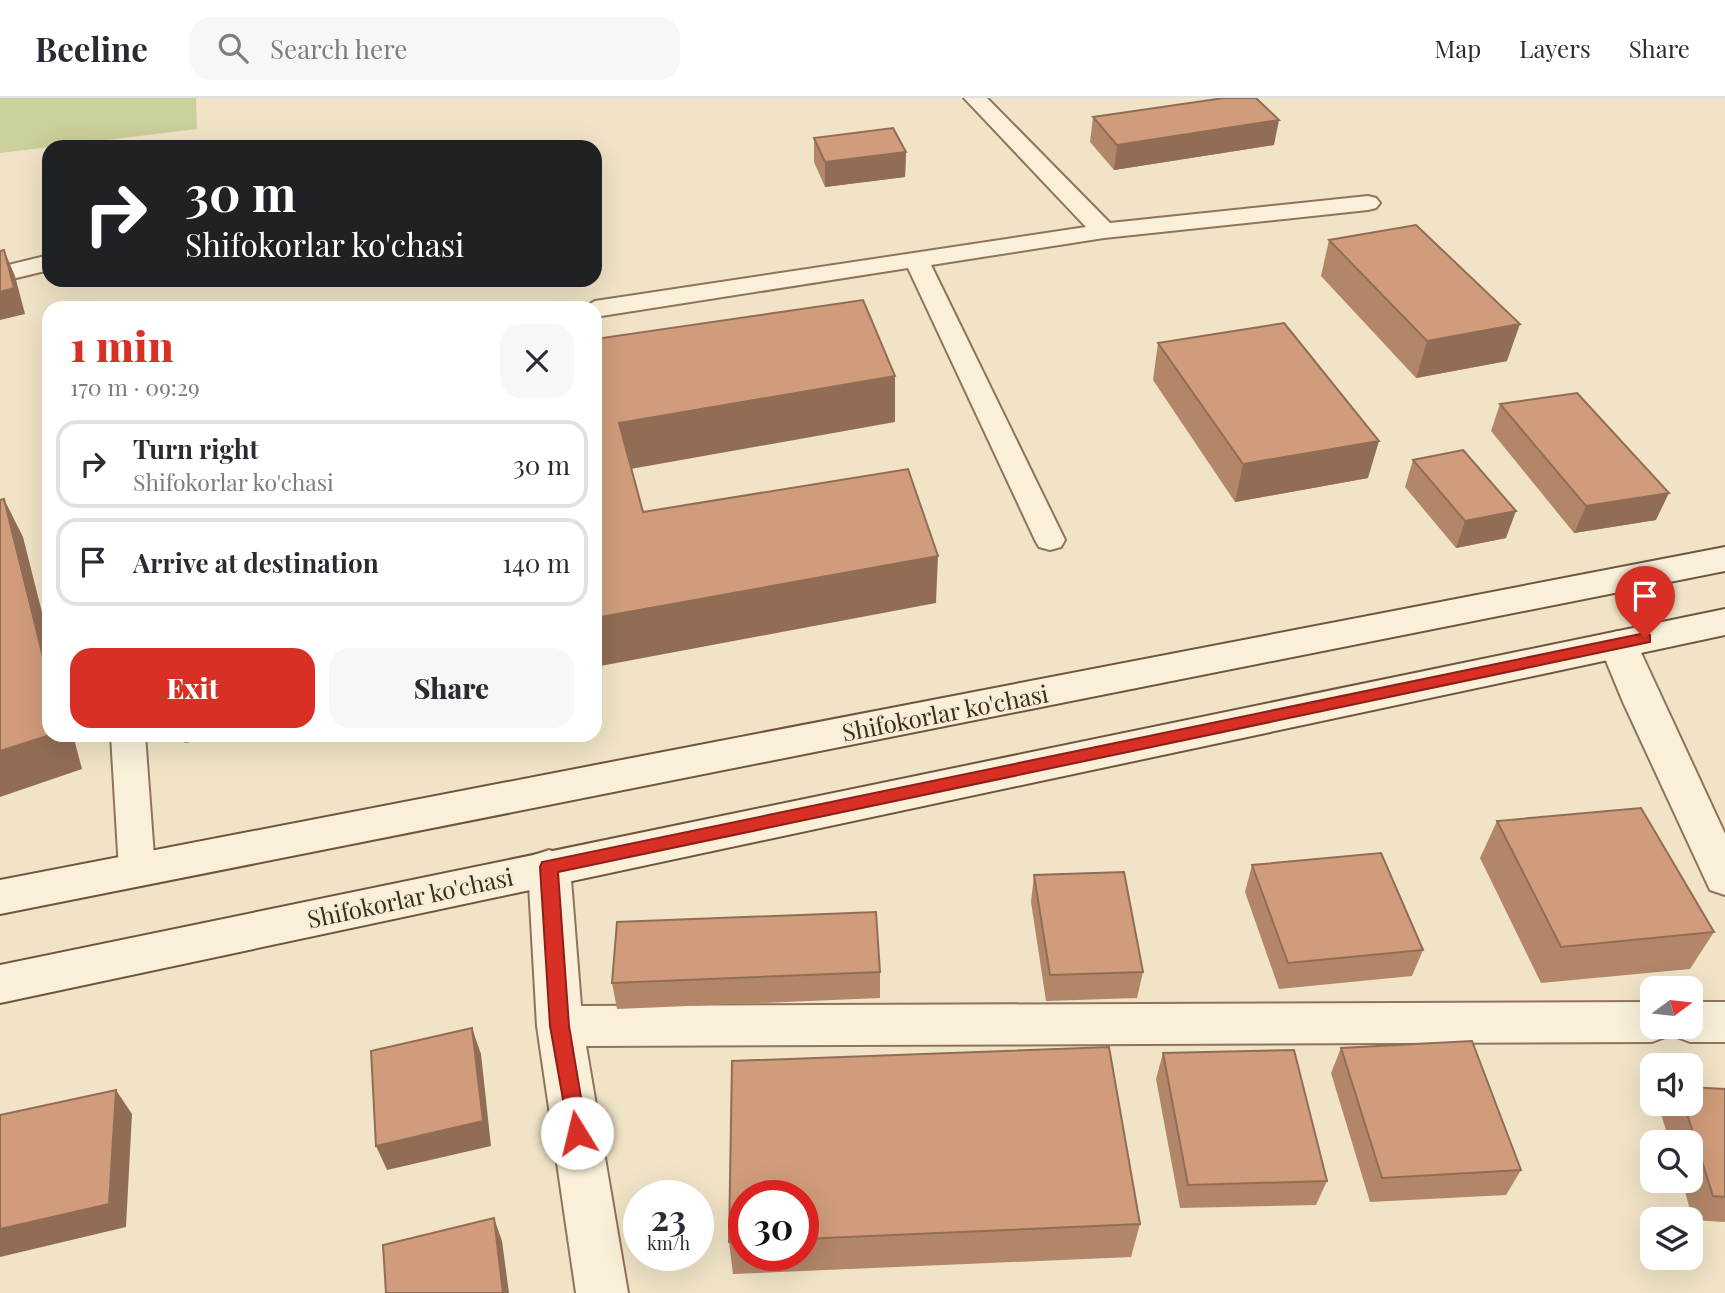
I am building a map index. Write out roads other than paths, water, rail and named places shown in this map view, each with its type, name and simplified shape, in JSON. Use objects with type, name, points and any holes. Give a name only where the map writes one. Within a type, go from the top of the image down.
[{"type":"main road","name":"Shifokorlar ko'chasi","points":[[0,897],[1725,559]]},
{"type":"main road","name":"Shifokorlar ko'chasi","points":[[0,984],[1725,622]]},
{"type":"main road","points":[[1618,644],[1642,702],[1725,878]]},
{"type":"main road","points":[[549,867],[560,1026],[602,1293]]},
{"type":"main road","points":[[560,1026],[1640,1022]]},
{"type":"main road","points":[[1703,1022],[1725,1022]]},
{"type":"lane","points":[[975,98],[1104,230]]},
{"type":"lane","points":[[602,308],[1104,230],[1368,203]]},
{"type":"lane","points":[[916,260],[1050,540]]},
{"type":"lane","points":[[0,275],[42,264]]},
{"type":"lane","points":[[128,742],[137,870]]}]
